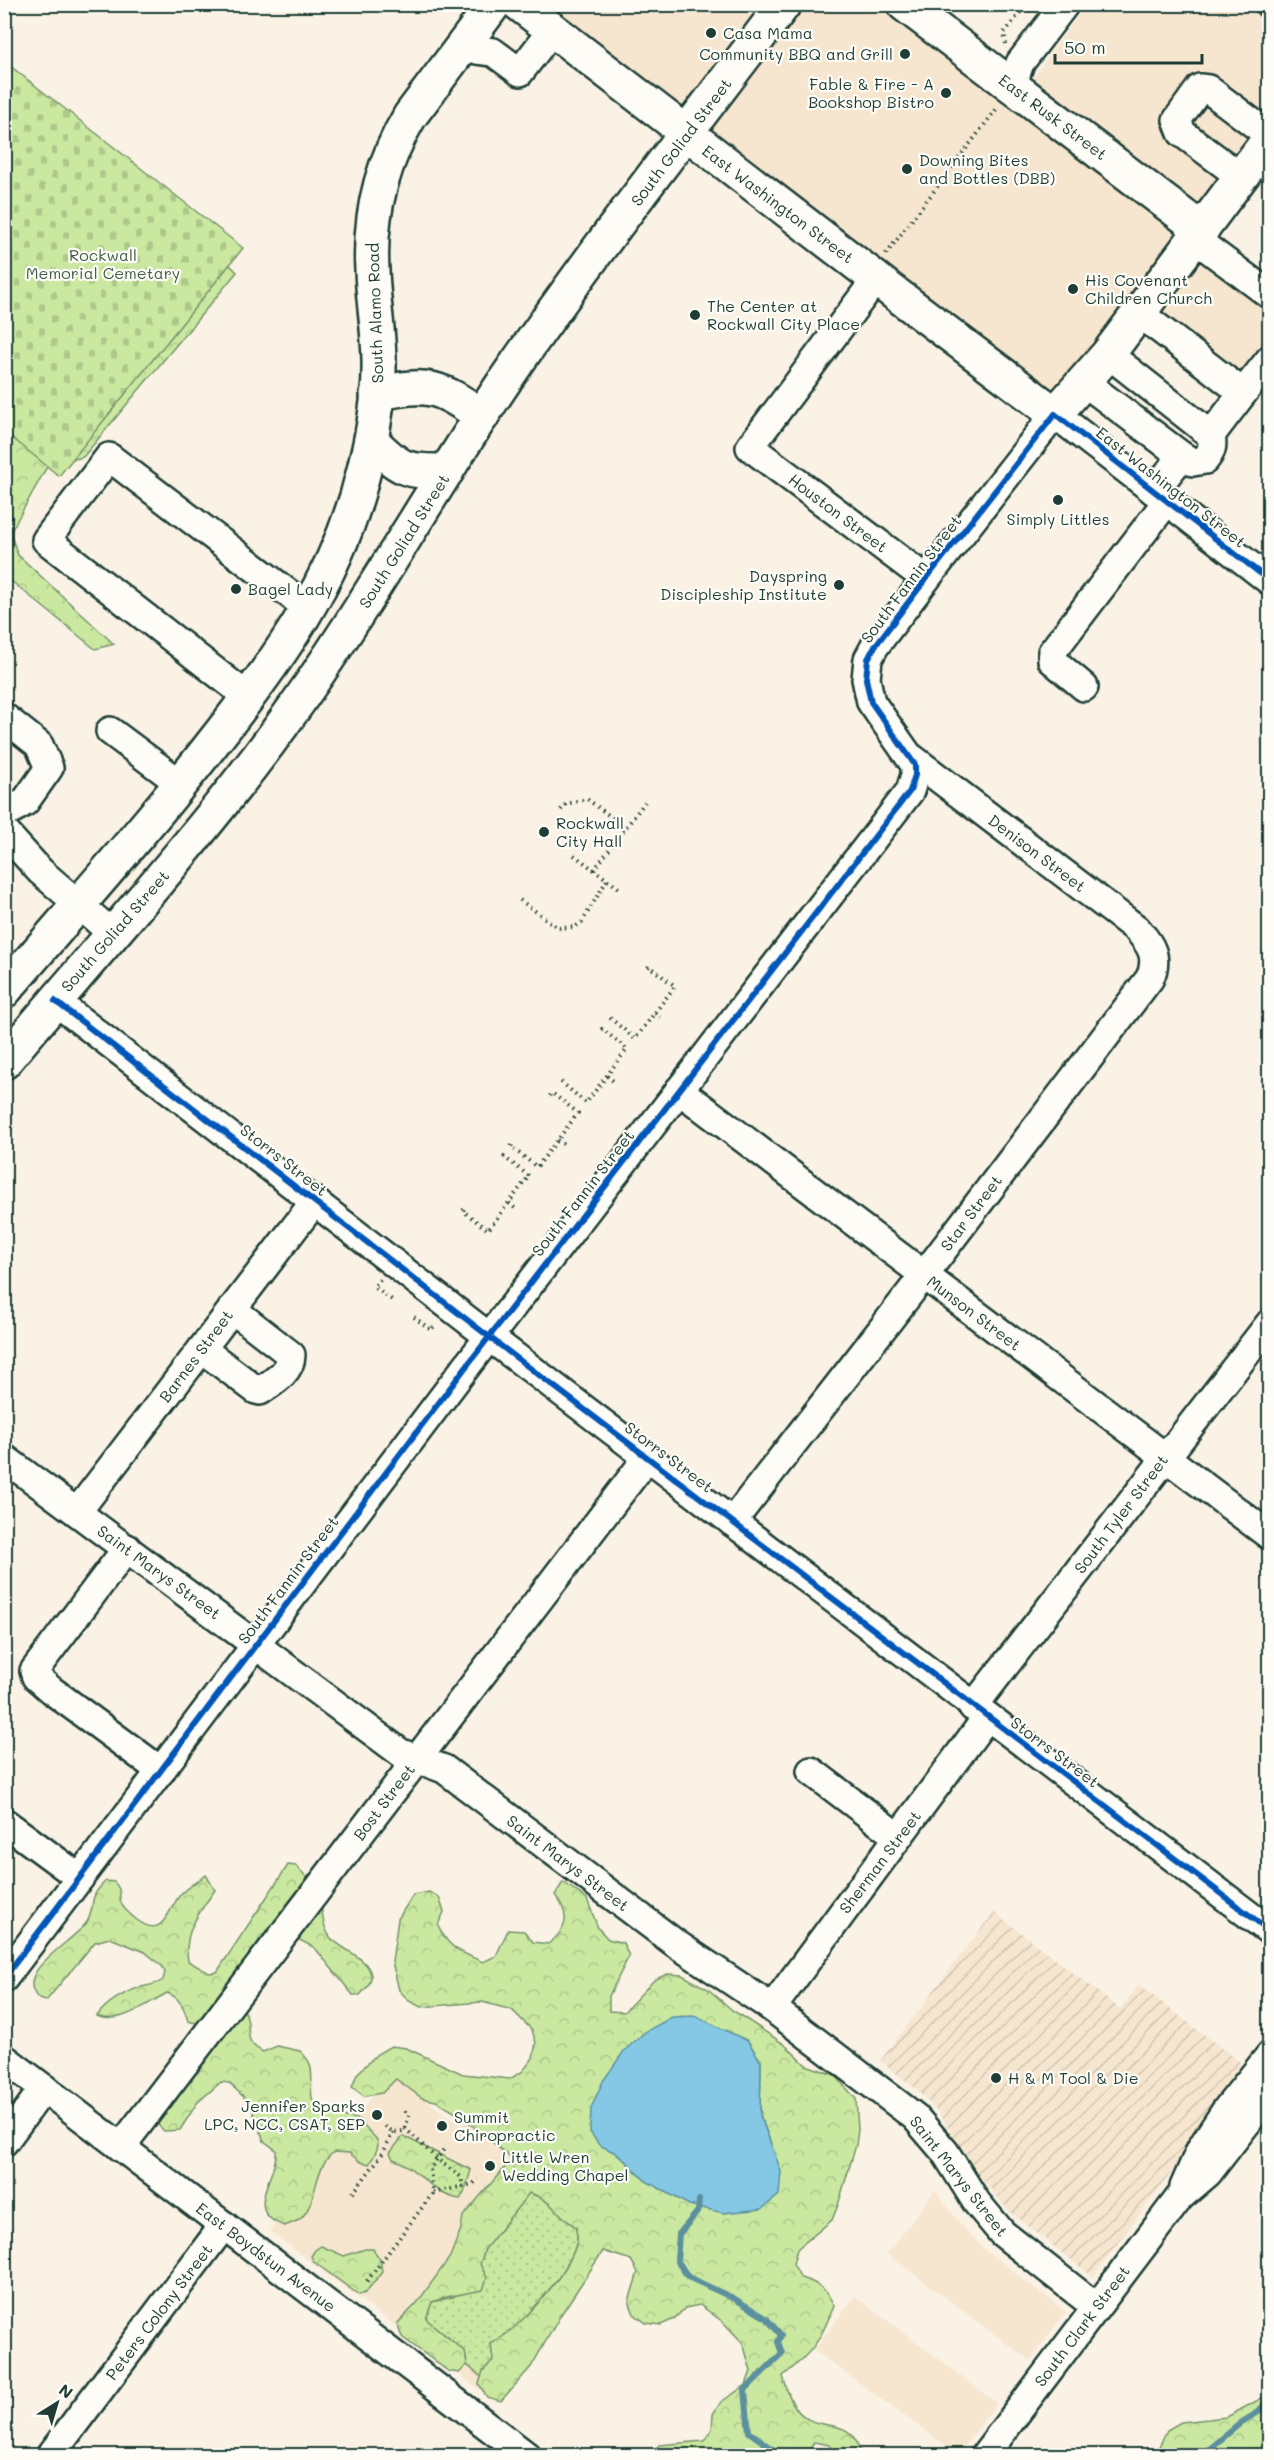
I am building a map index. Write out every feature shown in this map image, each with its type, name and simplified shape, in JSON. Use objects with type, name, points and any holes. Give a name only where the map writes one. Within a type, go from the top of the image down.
[{"type":"main road","name":"South Alamo Road","points":[[371,440],[379,372],[371,246],[373,221],[381,182],[405,125],[494,4]]},
{"type":"main road","name":"East Washington Street","points":[[519,4],[1055,414]]},
{"type":"main road","name":"South Goliad Street","points":[[4,1062],[215,814],[283,724],[380,581],[482,416],[577,280],[784,4]]},
{"type":"main road","name":"East Rusk Street","points":[[904,4],[1199,234]]},
{"type":"main road","name":"South Fannin Street","points":[[1055,414],[1108,354],[1269,137]]},
{"type":"main road","points":[[377,394],[412,387],[429,387],[448,394],[482,416]]},
{"type":"main road","points":[[371,440],[391,460],[404,469],[447,471]]},
{"type":"main road","points":[[7,982],[129,849],[248,697],[309,609],[327,576],[348,526],[371,440]]},
{"type":"street","points":[[1012,87],[1020,63],[1065,4]]},
{"type":"street","points":[[466,42],[477,50],[493,52],[520,72],[552,30]]},
{"type":"street","points":[[1241,177],[1182,133],[1177,120],[1200,88],[1208,89],[1269,137]]},
{"type":"street","name":"East Rusk Street","points":[[1199,234],[1269,295]]},
{"type":"street","name":"Houston Street","points":[[873,277],[750,447],[926,579]]},
{"type":"street","points":[[1139,313],[1243,393]]},
{"type":"street","points":[[1084,382],[1182,456],[1193,462],[1205,460],[1211,453],[1213,445],[1210,435],[1108,354]]},
{"type":"street","points":[[1210,435],[1269,359]]},
{"type":"street","name":"East Washington Street","points":[[1055,414],[1269,581]]},
{"type":"street","name":"South Fannin Street","points":[[4,1978],[489,1337],[910,791],[915,775],[912,758],[871,702],[867,691],[866,670],[875,646],[1055,414]]},
{"type":"street","points":[[1084,687],[1052,660],[1052,652],[1161,496],[1182,456]]},
{"type":"street","points":[[248,697],[46,540],[109,457],[309,609]]},
{"type":"street","points":[[4,717],[39,745],[49,768],[25,802],[4,814]]},
{"type":"street","points":[[110,731],[181,784]]},
{"type":"street","name":"Denison Street","points":[[912,758],[1137,929],[1148,942],[1154,955]]},
{"type":"street","points":[[4,831],[40,871],[113,934]]},
{"type":"street","name":"Star Street","points":[[732,1522],[1150,978],[1154,967],[1154,955]]},
{"type":"street","name":"Storrs Street","points":[[55,1000],[489,1337],[1269,1931]]},
{"type":"street","name":"Munson Street","points":[[679,1090],[1269,1536]]},
{"type":"street","name":"Barnes Street","points":[[77,1512],[315,1201]]},
{"type":"street","points":[[202,1349],[256,1390],[260,1391],[281,1376],[291,1362],[291,1355],[232,1309]]},
{"type":"street","name":"South Tyler Street","points":[[980,1712],[1165,1457],[1269,1323]]},
{"type":"street","name":"Saint Marys Street","points":[[4,1458],[401,1753],[444,1769],[675,1943],[772,2008],[915,2117],[945,2152],[978,2203],[1002,2233],[1096,2307]]},
{"type":"street","name":"Bost Street","points":[[121,2146],[647,1458]]},
{"type":"street","points":[[127,1548],[34,1671],[36,1677],[51,1690],[161,1771]]},
{"type":"street","name":"Sherman Street","points":[[772,2008],[898,1837],[980,1712]]},
{"type":"street","points":[[812,1771],[898,1837]]},
{"type":"street","points":[[4,1822],[80,1878]]},
{"type":"street","name":"South Clark Street","points":[[1180,2197],[1201,2148],[1226,2110],[1269,2055]]},
{"type":"street","name":"East Boydstun Avenue","points":[[4,2058],[224,2225],[513,2451]]},
{"type":"street","points":[[4,2142],[44,2088]]},
{"type":"street","name":"South Clark Street","points":[[984,2456],[1180,2197],[1208,2173],[1269,2093]]},
{"type":"street","name":"Peters Colony Street","points":[[50,2456],[224,2225]]},
{"type":"path","points":[[1008,54],[1004,33],[1027,4]]},
{"type":"path","points":[[873,277],[1012,87]]},
{"type":"path","points":[[561,810],[566,804],[588,799],[624,827]]},
{"type":"path","points":[[592,869],[645,802]]},
{"type":"path","points":[[574,855],[620,890]]},
{"type":"path","points":[[520,900],[565,929],[575,927],[582,922],[607,880]]},
{"type":"path","points":[[610,1018],[635,1039],[655,1013],[675,986],[650,966],[647,969]]},
{"type":"path","points":[[655,1013],[660,1017]]},
{"type":"path","points":[[561,1082],[586,1103],[607,1076],[627,1049],[602,1029],[599,1033]]},
{"type":"path","points":[[607,1076],[616,1083]]},
{"type":"path","points":[[512,1146],[537,1167],[578,1113],[552,1093],[550,1096]]},
{"type":"path","points":[[557,1140],[566,1146]]},
{"type":"path","points":[[464,1209],[462,1211],[488,1230],[529,1176],[504,1157],[502,1160]]},
{"type":"path","points":[[509,1203],[517,1210]]},
{"type":"path","points":[[381,1278],[374,1287],[392,1300]]},
{"type":"path","points":[[414,1317],[431,1330],[438,1321]]},
{"type":"path","points":[[385,2127],[393,2132],[401,2132],[409,2116],[405,2111]]},
{"type":"path","points":[[405,2128],[437,2159],[461,2177],[463,2187]]},
{"type":"path","points":[[353,2193],[383,2153],[393,2132]]},
{"type":"path","points":[[432,2194],[430,2169],[446,2146]]},
{"type":"path","points":[[367,2281],[432,2194],[473,2184],[478,2178]]},
{"type":"shaded area","points":[[542,5],[878,5],[1013,105],[1086,5],[1255,5],[1269,15],[1269,122],[1181,241],[1269,309],[1269,348],[1232,395],[1123,310],[1054,399]]},
{"type":"shaded area","points":[[994,1912],[1120,2009],[1139,1985],[1249,2069],[1093,2277],[1010,2212],[976,2172],[938,2112],[915,2088],[880,2061]]},
{"type":"shaded area","points":[[390,2073],[461,2126],[482,2100],[627,2208],[485,2394],[270,2231]]},
{"type":"shaded area","points":[[935,2190],[956,2219],[984,2249],[1066,2312],[1030,2361],[887,2254]]},
{"type":"shaded area","points":[[855,2296],[997,2403],[958,2455],[814,2350]]},
{"type":"green space","name":"Rockwall Memorial Cemetary","points":[[5,62],[243,248],[59,476],[5,432]]},
{"type":"green space","points":[[211,246],[237,272],[83,457],[48,465],[10,533],[18,555],[114,644],[95,649],[5,576],[4,394]]},
{"type":"green space","points":[[288,1865],[296,1866],[307,1877],[320,1900],[327,1933],[365,1963],[371,1975],[370,1981],[360,1995],[353,1995],[315,1948],[281,1930],[234,1990],[246,2014],[250,2041],[263,2052],[277,2046],[300,2051],[311,2069],[311,2090],[314,2103],[327,2113],[360,2120],[378,2143],[375,2155],[369,2164],[361,2162],[349,2153],[334,2152],[322,2167],[310,2205],[305,2213],[299,2220],[285,2226],[272,2220],[265,2212],[263,2202],[276,2150],[264,2141],[250,2103],[229,2083],[221,2082],[197,2103],[180,2130],[164,2131],[159,2126],[157,2119],[191,2079],[209,2026],[188,2021],[178,2000],[167,1993],[123,2016],[105,2018],[97,2016],[106,2006],[123,1995],[163,1980],[165,1972],[162,1966],[145,1952],[110,1938],[95,1942],[46,2001],[39,1999],[32,1989],[33,1978],[38,1968],[87,1922],[96,1892],[106,1881],[117,1885],[121,1903],[128,1912],[137,1920],[153,1927],[164,1921],[183,1892],[206,1875],[215,1890],[190,1931],[188,1961],[209,1973],[217,1972]]},
{"type":"green space","points":[[563,1882],[587,1899],[598,1928],[608,1939],[623,1943],[629,1956],[609,1996],[609,2011],[624,2012],[654,1980],[667,1974],[682,1975],[708,1989],[732,2010],[784,2044],[806,2065],[835,2075],[856,2099],[858,2130],[856,2145],[838,2205],[832,2220],[797,2249],[793,2264],[801,2278],[818,2285],[825,2291],[834,2306],[814,2345],[802,2360],[783,2376],[795,2407],[813,2422],[842,2428],[850,2433],[861,2455],[837,2455],[829,2445],[814,2442],[807,2455],[650,2455],[659,2445],[704,2441],[712,2429],[713,2414],[721,2402],[746,2385],[751,2371],[743,2343],[723,2322],[700,2305],[685,2308],[674,2319],[661,2325],[646,2323],[634,2314],[629,2301],[638,2272],[631,2260],[603,2251],[562,2313],[531,2367],[501,2401],[487,2397],[479,2384],[483,2371],[493,2360],[491,2344],[515,2326],[542,2299],[565,2268],[577,2241],[576,2227],[544,2200],[529,2193],[485,2249],[480,2264],[487,2278],[483,2290],[432,2302],[426,2319],[465,2352],[467,2365],[459,2373],[448,2371],[402,2337],[397,2324],[417,2303],[450,2257],[461,2229],[463,2216],[512,2159],[461,2116],[436,2101],[422,2098],[396,2079],[382,2093],[364,2096],[352,2087],[357,2074],[377,2054],[391,2046],[406,2048],[463,2074],[510,2079],[523,2071],[533,2058],[536,2043],[532,2030],[512,2010],[482,2002],[421,2007],[409,2001],[399,1990],[392,1962],[398,1919],[413,1895],[429,1892],[439,1897],[444,1912],[438,1925],[446,1940],[456,1949],[483,1962],[496,1956],[508,1930],[524,1931],[533,1942],[548,1944],[555,1938],[563,1927],[565,1915],[555,1895]],"holes":[[[694,2016],[748,2041],[761,2062],[760,2115],[772,2146],[646,2181],[618,2154]]]},
{"type":"green space","points":[[403,2136],[471,2170],[460,2199],[441,2192],[410,2168],[393,2159],[390,2153]]},
{"type":"green space","points":[[529,2193],[544,2200],[576,2227],[577,2241],[565,2268],[542,2299],[515,2326],[491,2344],[493,2360],[481,2377],[467,2365],[465,2352],[426,2319],[432,2302],[453,2297],[487,2278],[480,2264],[485,2249]]},
{"type":"green space","points":[[321,2246],[344,2256],[365,2249],[373,2249],[380,2259],[382,2272],[365,2293],[359,2295],[314,2262],[311,2256]]},
{"type":"green space","points":[[1269,2394],[1269,2455],[1155,2455],[1167,2430],[1181,2422],[1227,2417]]},
{"type":"water","points":[[695,2016],[748,2041],[761,2062],[760,2115],[781,2171],[779,2195],[762,2209],[724,2213],[689,2205],[646,2181],[618,2154],[599,2145],[590,2132],[591,2108],[603,2081],[624,2051],[645,2032],[672,2017]]},
{"type":"waterway","points":[[4,511],[10,517]]},
{"type":"waterway","points":[[699,2200],[698,2211],[679,2234],[677,2260],[688,2277],[735,2299],[766,2318],[781,2335],[778,2342],[782,2353],[745,2390],[749,2432],[783,2456]]},
{"type":"waterway","points":[[1201,2456],[1242,2422],[1257,2413],[1270,2398]]},
{"type":"cycle path","points":[[4,1978],[462,1372],[910,791],[915,775],[915,765],[871,702],[866,679],[868,659],[875,646],[926,579],[1055,414],[1270,581]]},
{"type":"cycle path","points":[[55,1001],[501,1346],[1270,1931]]},
{"type":"place","name":"Casa Mama","points":[[711,33]]},
{"type":"place","name":"Community BBQ and Grill","points":[[905,54]]},
{"type":"place","name":"Fable & Fire - A Bookshop Bistro","points":[[946,93]]},
{"type":"place","name":"Downing Bites and Bottles (DBB)","points":[[907,169]]},
{"type":"place","name":"His Covenant Children Church","points":[[1073,289]]},
{"type":"place","name":"The Center at Rockwall City Place","points":[[695,315]]},
{"type":"place","name":"Simply Littles","points":[[1058,500]]},
{"type":"place","name":"Dayspring Discipleship Institute","points":[[839,585]]},
{"type":"place","name":"Bagel Lady","points":[[236,589]]},
{"type":"place","name":"Rockwall City Hall","points":[[544,832]]},
{"type":"place","name":"H & M Tool & Die","points":[[996,2078]]},
{"type":"place","name":"Jennifer Sparks LPC, NCC, CSAT, SEP","points":[[377,2115]]},
{"type":"place","name":"Summit Chiropractic","points":[[442,2126]]},
{"type":"place","name":"Little Wren Wedding Chapel","points":[[490,2166]]}]
